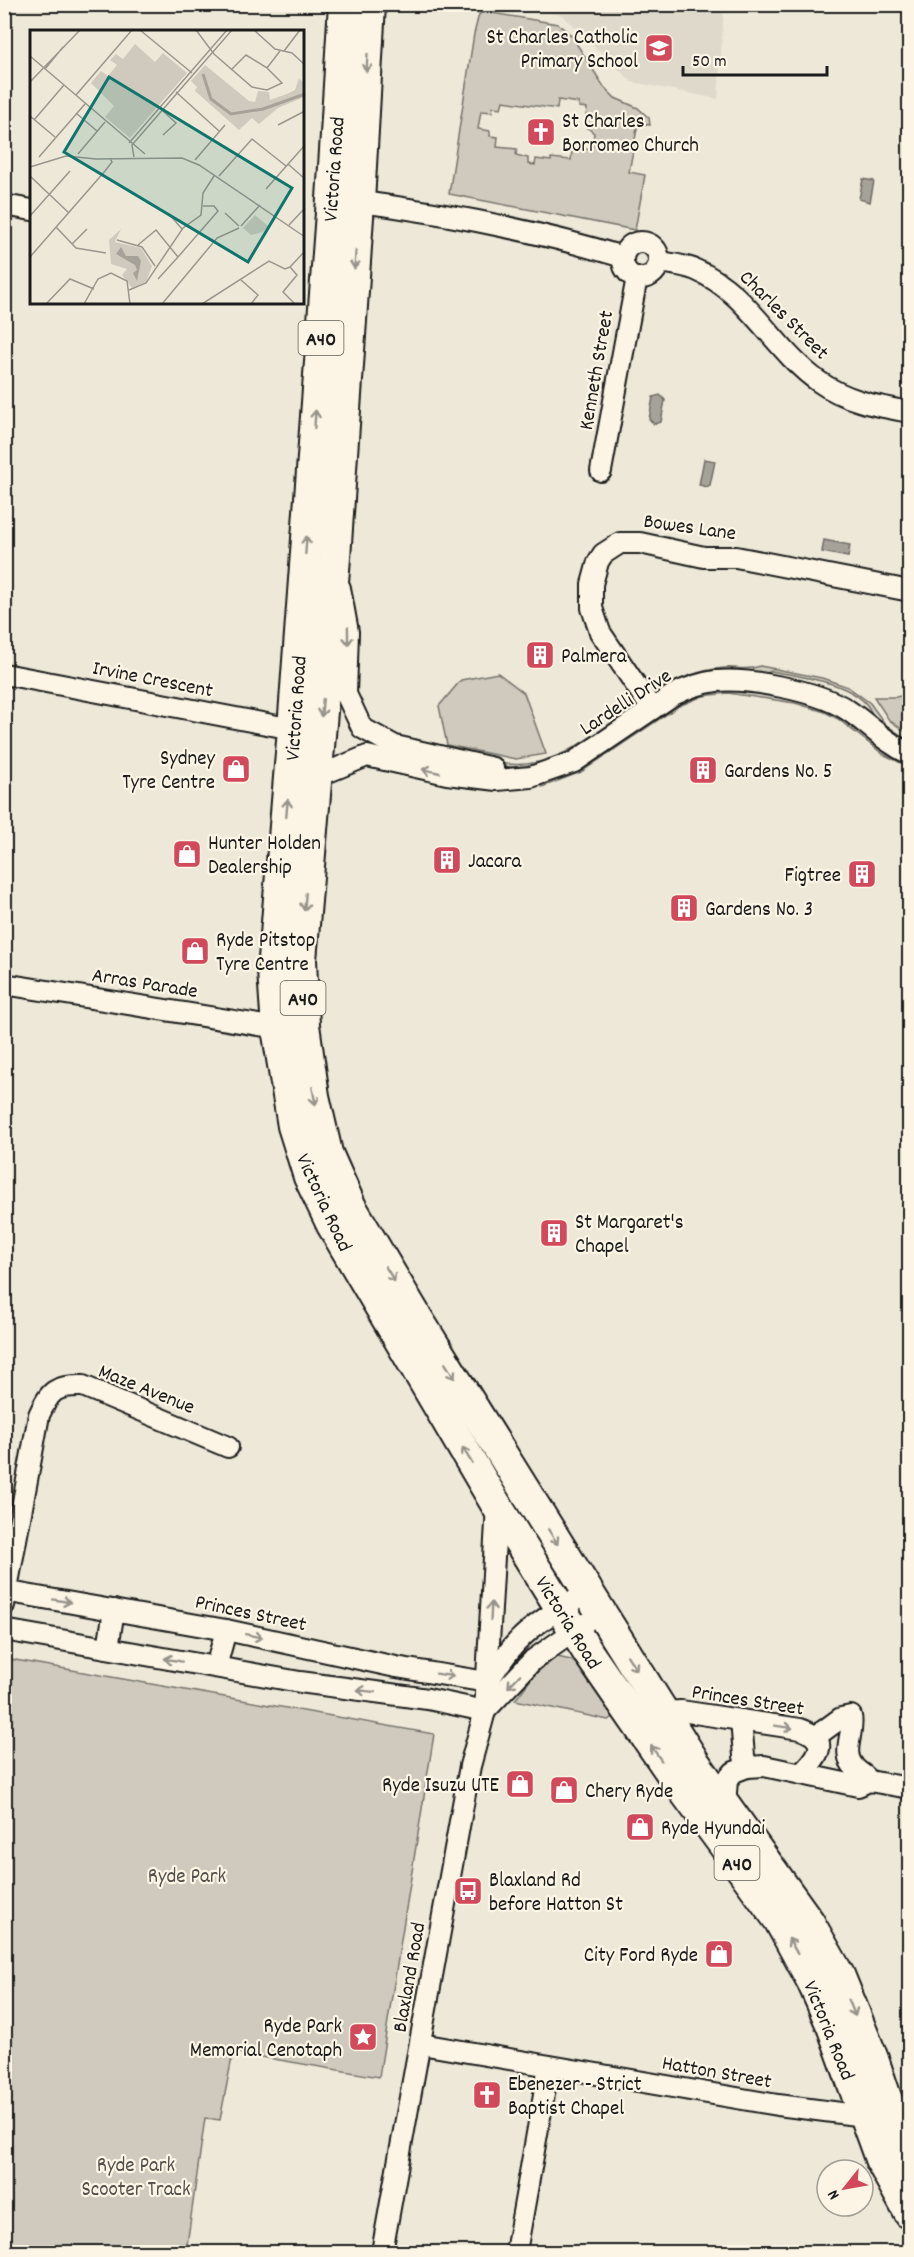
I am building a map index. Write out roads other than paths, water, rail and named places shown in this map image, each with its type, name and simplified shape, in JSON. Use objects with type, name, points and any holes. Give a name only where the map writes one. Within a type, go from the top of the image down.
[{"type":"highway","name":"Victoria Road","points":[[344,4],[346,200],[335,558],[301,960],[304,1025],[312,1084],[327,1153],[351,1207],[593,1603],[695,1762],[809,1922],[838,1975],[873,2059],[909,2157]]},
{"type":"highway","name":"Victoria Road","points":[[370,4],[346,200],[293,729],[273,971],[277,1028],[293,1126],[309,1177],[332,1225],[497,1506],[620,1701],[779,1920],[812,1981],[832,2026],[880,2159],[909,2214]]},
{"type":"street","points":[[346,200],[567,240],[623,257]]},
{"type":"street","points":[[4,205],[30,210]]},
{"type":"street","points":[[646,242],[655,247],[660,262],[654,273],[637,277],[625,267],[623,257],[625,251],[634,243],[646,242]]},
{"type":"street","name":"Charles Street","points":[[660,262],[685,266],[720,284],[740,301],[805,370],[833,390],[867,404],[909,412]]},
{"type":"street","name":"Kenneth Street","points":[[601,471],[637,277]]},
{"type":"street","name":"Bowes Lane","points":[[652,709],[595,621],[591,596],[593,577],[598,562],[611,548],[630,542],[704,557],[736,557],[909,591]]},
{"type":"street","points":[[335,558],[348,632],[346,694],[362,728],[395,746],[531,777]]},
{"type":"street","name":"Irvine Crescent","points":[[4,674],[293,729]]},
{"type":"street","name":"Lardelli Drive","points":[[316,777],[367,756],[447,774],[497,780],[531,777],[574,762],[673,695],[699,684],[714,681],[742,681],[830,700],[858,718],[890,744],[909,754]]},
{"type":"street","name":"Arras Parade","points":[[4,984],[277,1028]]},
{"type":"street","name":"Maze Avenue","points":[[5,1596],[39,1415],[48,1395],[64,1386],[83,1386],[228,1447]]},
{"type":"street","name":"Blaxland Road","points":[[382,2253],[470,1766],[485,1711],[497,1506]]},
{"type":"street","name":"Princes Street","points":[[5,1596],[114,1610],[226,1630],[396,1667],[487,1682]]},
{"type":"street","name":"Blaxland Road","points":[[485,1711],[568,1619],[593,1603]]},
{"type":"street","points":[[108,1648],[114,1610]]},
{"type":"street","name":"Blaxland Road","points":[[487,1682],[519,1639],[542,1620],[568,1619]]},
{"type":"street","points":[[4,1630],[300,1682],[428,1699],[485,1711]]},
{"type":"street","points":[[216,1667],[226,1630]]},
{"type":"street","name":"Princes Street","points":[[664,1712],[681,1711],[809,1732],[815,1737],[820,1747],[818,1756],[801,1774]]},
{"type":"street","points":[[815,1737],[841,1718],[851,1716],[853,1724],[847,1753],[840,1763],[821,1779]]},
{"type":"street","points":[[741,1720],[747,1767]]},
{"type":"street","points":[[847,1753],[855,1768],[866,1775],[869,1781]]},
{"type":"street","points":[[725,1805],[727,1780],[734,1772],[747,1767],[764,1767],[858,1786],[869,1781],[909,1788]]},
{"type":"street","name":"Hatton Street","points":[[421,2044],[778,2105],[864,2116]]},
{"type":"street","points":[[516,2253],[549,2066]]},
{"type":"place","name":"St Charles Catholic Primary School","points":[[659,48]]},
{"type":"place","name":"St Charles Borromeo Church","points":[[541,132]]},
{"type":"place","name":"Palmera","points":[[540,655]]},
{"type":"place","name":"Sydney Tyre Centre","points":[[236,769]]},
{"type":"place","name":"Gardens No. 5","points":[[703,770]]},
{"type":"place","name":"Hunter Holden Dealership","points":[[187,854]]},
{"type":"place","name":"Jacara","points":[[447,860]]},
{"type":"place","name":"Figtree","points":[[862,874]]},
{"type":"place","name":"Gardens No. 3","points":[[684,908]]},
{"type":"place","name":"Ryde Pitstop Tyre Centre","points":[[195,951]]},
{"type":"place","name":"St Margaret's Chapel","points":[[554,1233]]},
{"type":"place","name":"Ryde Isuzu UTE","points":[[520,1784]]},
{"type":"place","name":"Chery Ryde","points":[[564,1790]]},
{"type":"place","name":"Ryde Hyundai","points":[[640,1827]]},
{"type":"place","name":"Blaxland Rd before Hatton St","points":[[468,1891]]},
{"type":"place","name":"City Ford Ryde","points":[[719,1954]]},
{"type":"place","name":"Ryde Park Memorial Cenotaph","points":[[363,2037]]},
{"type":"place","name":"Ebenezer - Strict Baptist Chapel","points":[[487,2095]]},
{"type":"park label","name":"Ryde Park","points":[[187,1875]]},
{"type":"park label","name":"Ryde Park Scooter Track","points":[[136,2176]]}]
